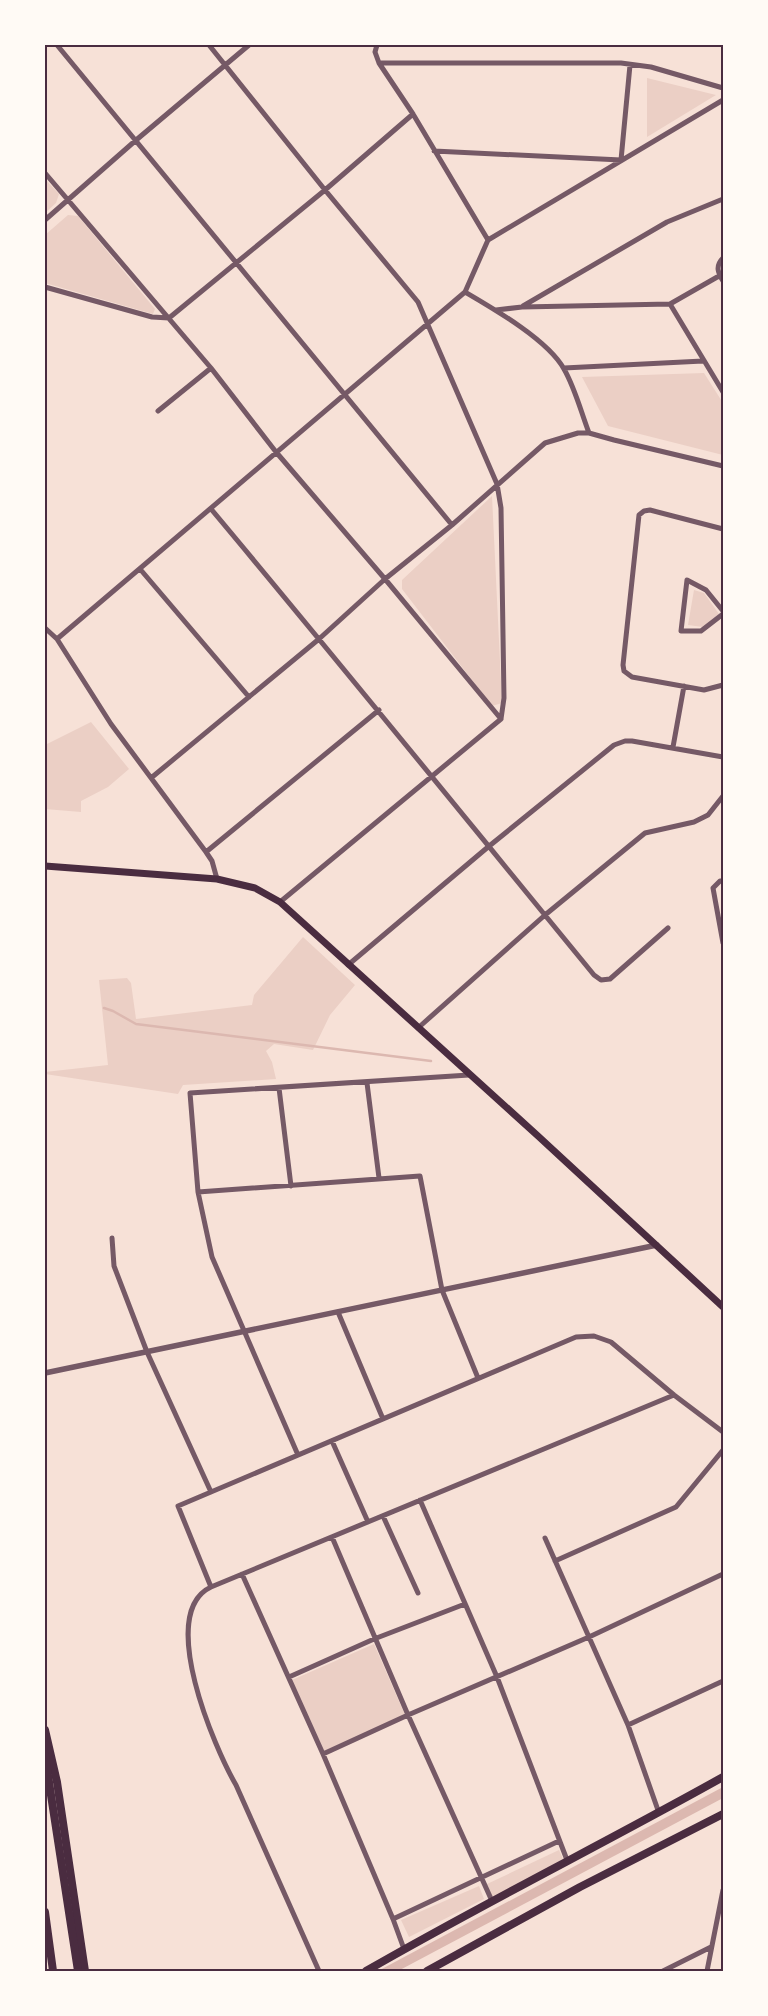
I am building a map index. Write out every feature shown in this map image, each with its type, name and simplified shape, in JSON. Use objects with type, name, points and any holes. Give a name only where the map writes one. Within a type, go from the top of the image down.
[{"type":"main road","points":[[45,866],[217,879],[255,888],[280,902],[723,1307]]},
{"type":"main road","points":[[45,1730],[57,1782],[85,1971]]},
{"type":"main road","points":[[45,1756],[78,1971]]},
{"type":"main road","points":[[366,1971],[723,1777]]},
{"type":"main road","points":[[431,1970],[580,1887],[723,1814]]},
{"type":"main road","points":[[45,1912],[53,1971]]},
{"type":"street","points":[[57,45],[452,525]]},
{"type":"street","points":[[208,45],[418,302],[497,484],[501,508],[504,670],[504,698],[501,719],[280,902]]},
{"type":"street","points":[[45,220],[68,198],[249,45]]},
{"type":"street","points":[[377,45],[375,52],[379,63],[413,114],[488,240]]},
{"type":"street","points":[[379,63],[621,63],[650,67],[723,88]]},
{"type":"street","points":[[621,160],[630,65]]},
{"type":"street","points":[[57,639],[465,292],[488,240],[723,100]]},
{"type":"street","points":[[45,287],[152,317],[168,318],[325,190],[413,114]]},
{"type":"street","points":[[434,151],[621,160]]},
{"type":"street","points":[[45,173],[211,368],[276,452],[501,719]]},
{"type":"street","points":[[522,307],[667,222],[723,199]]},
{"type":"street","points":[[723,258],[718,265],[719,276],[723,281]]},
{"type":"street","points":[[496,310],[522,307],[670,304],[719,276]]},
{"type":"street","points":[[465,292],[496,310],[547,347],[564,368],[589,433]]},
{"type":"street","points":[[670,304],[723,392]]},
{"type":"street","points":[[564,368],[703,361]]},
{"type":"street","points":[[158,411],[211,368]]},
{"type":"street","points":[[151,778],[319,639],[384,579],[452,525],[545,443],[578,433],[589,433],[723,466]]},
{"type":"street","points":[[211,509],[379,710],[430,777],[594,974],[601,980],[610,979],[668,928]]},
{"type":"street","points":[[723,529],[650,510],[640,514],[624,665],[624,671],[627,675],[704,690],[723,685]]},
{"type":"street","points":[[140,568],[249,697]]},
{"type":"street","points":[[687,580],[706,590],[723,613],[701,631],[681,631],[687,580]]},
{"type":"street","points":[[45,628],[57,639],[110,724],[206,852],[212,861],[217,879]]},
{"type":"street","points":[[673,747],[684,686]]},
{"type":"street","points":[[206,852],[379,710]]},
{"type":"street","points":[[348,965],[614,744],[625,741],[673,747],[723,757]]},
{"type":"street","points":[[418,1028],[545,915],[645,833],[694,822],[708,816],[723,796]]},
{"type":"street","points":[[723,881],[720,881],[713,888],[723,943]]},
{"type":"street","points":[[298,1455],[212,1258],[198,1192],[190,1093],[470,1075]]},
{"type":"street","points":[[367,1083],[379,1178]]},
{"type":"street","points":[[278,1088],[290,1186]]},
{"type":"street","points":[[198,1192],[420,1176],[442,1290],[478,1378]]},
{"type":"street","points":[[112,1238],[114,1266],[147,1352],[211,1492]]},
{"type":"street","points":[[45,1373],[657,1245]]},
{"type":"street","points":[[338,1312],[384,1419]]},
{"type":"street","points":[[211,1587],[178,1506],[576,1337],[594,1336],[611,1342],[723,1432]]},
{"type":"street","points":[[320,1971],[236,1786],[222,1761],[196,1690],[190,1658],[189,1622],[192,1607],[197,1598],[211,1587],[674,1394]]},
{"type":"street","points":[[332,1441],[368,1522]]},
{"type":"street","points":[[555,1561],[676,1508],[723,1450]]},
{"type":"street","points":[[420,1500],[497,1677],[559,1842],[568,1860]]},
{"type":"street","points":[[383,1516],[418,1593]]},
{"type":"street","points":[[332,1537],[374,1639],[492,1901]]},
{"type":"street","points":[[545,1538],[628,1725],[658,1813]]},
{"type":"street","points":[[242,1574],[323,1754],[404,1949]]},
{"type":"street","points":[[323,1754],[589,1637],[723,1574]]},
{"type":"street","points":[[289,1678],[374,1639],[465,1604]]},
{"type":"street","points":[[628,1725],[723,1681]]},
{"type":"street","points":[[393,1919],[559,1842]]},
{"type":"street","points":[[708,1971],[723,1890]]},
{"type":"street","points":[[663,1971],[711,1947]]},
{"type":"shaded area","points":[[647,78],[716,95],[647,137]]},
{"type":"shaded area","points":[[45,179],[59,194],[56,203],[45,213]]},
{"type":"shaded area","points":[[68,215],[78,216],[155,309],[153,314],[45,283],[45,235]]},
{"type":"shaded area","points":[[704,373],[723,403],[723,455],[608,426],[582,377]]},
{"type":"shaded area","points":[[492,496],[502,703],[492,706],[402,589],[402,580]]},
{"type":"shaded area","points":[[694,590],[704,593],[719,614],[703,627],[688,625]]},
{"type":"shaded area","points":[[91,722],[129,769],[108,787],[81,801],[81,812],[45,809],[45,745]]},
{"type":"shaded area","points":[[303,937],[355,985],[330,1015],[313,1050],[274,1044],[266,1051],[272,1062],[276,1079],[183,1085],[178,1094],[45,1074],[45,1072],[108,1065],[99,980],[127,978],[131,983],[136,1019],[252,1005],[254,995]]},
{"type":"shaded area","points":[[374,1644],[405,1715],[324,1751],[292,1680]]},
{"type":"shaded area","points":[[723,1787],[723,1798],[398,1971],[378,1971]]},
{"type":"shaded area","points":[[559,1850],[563,1859],[493,1898],[487,1884]]},
{"type":"shaded area","points":[[479,1886],[484,1899],[409,1937],[401,1920]]},
{"type":"waterway","points":[[104,1008],[136,1024],[431,1061]]}]
